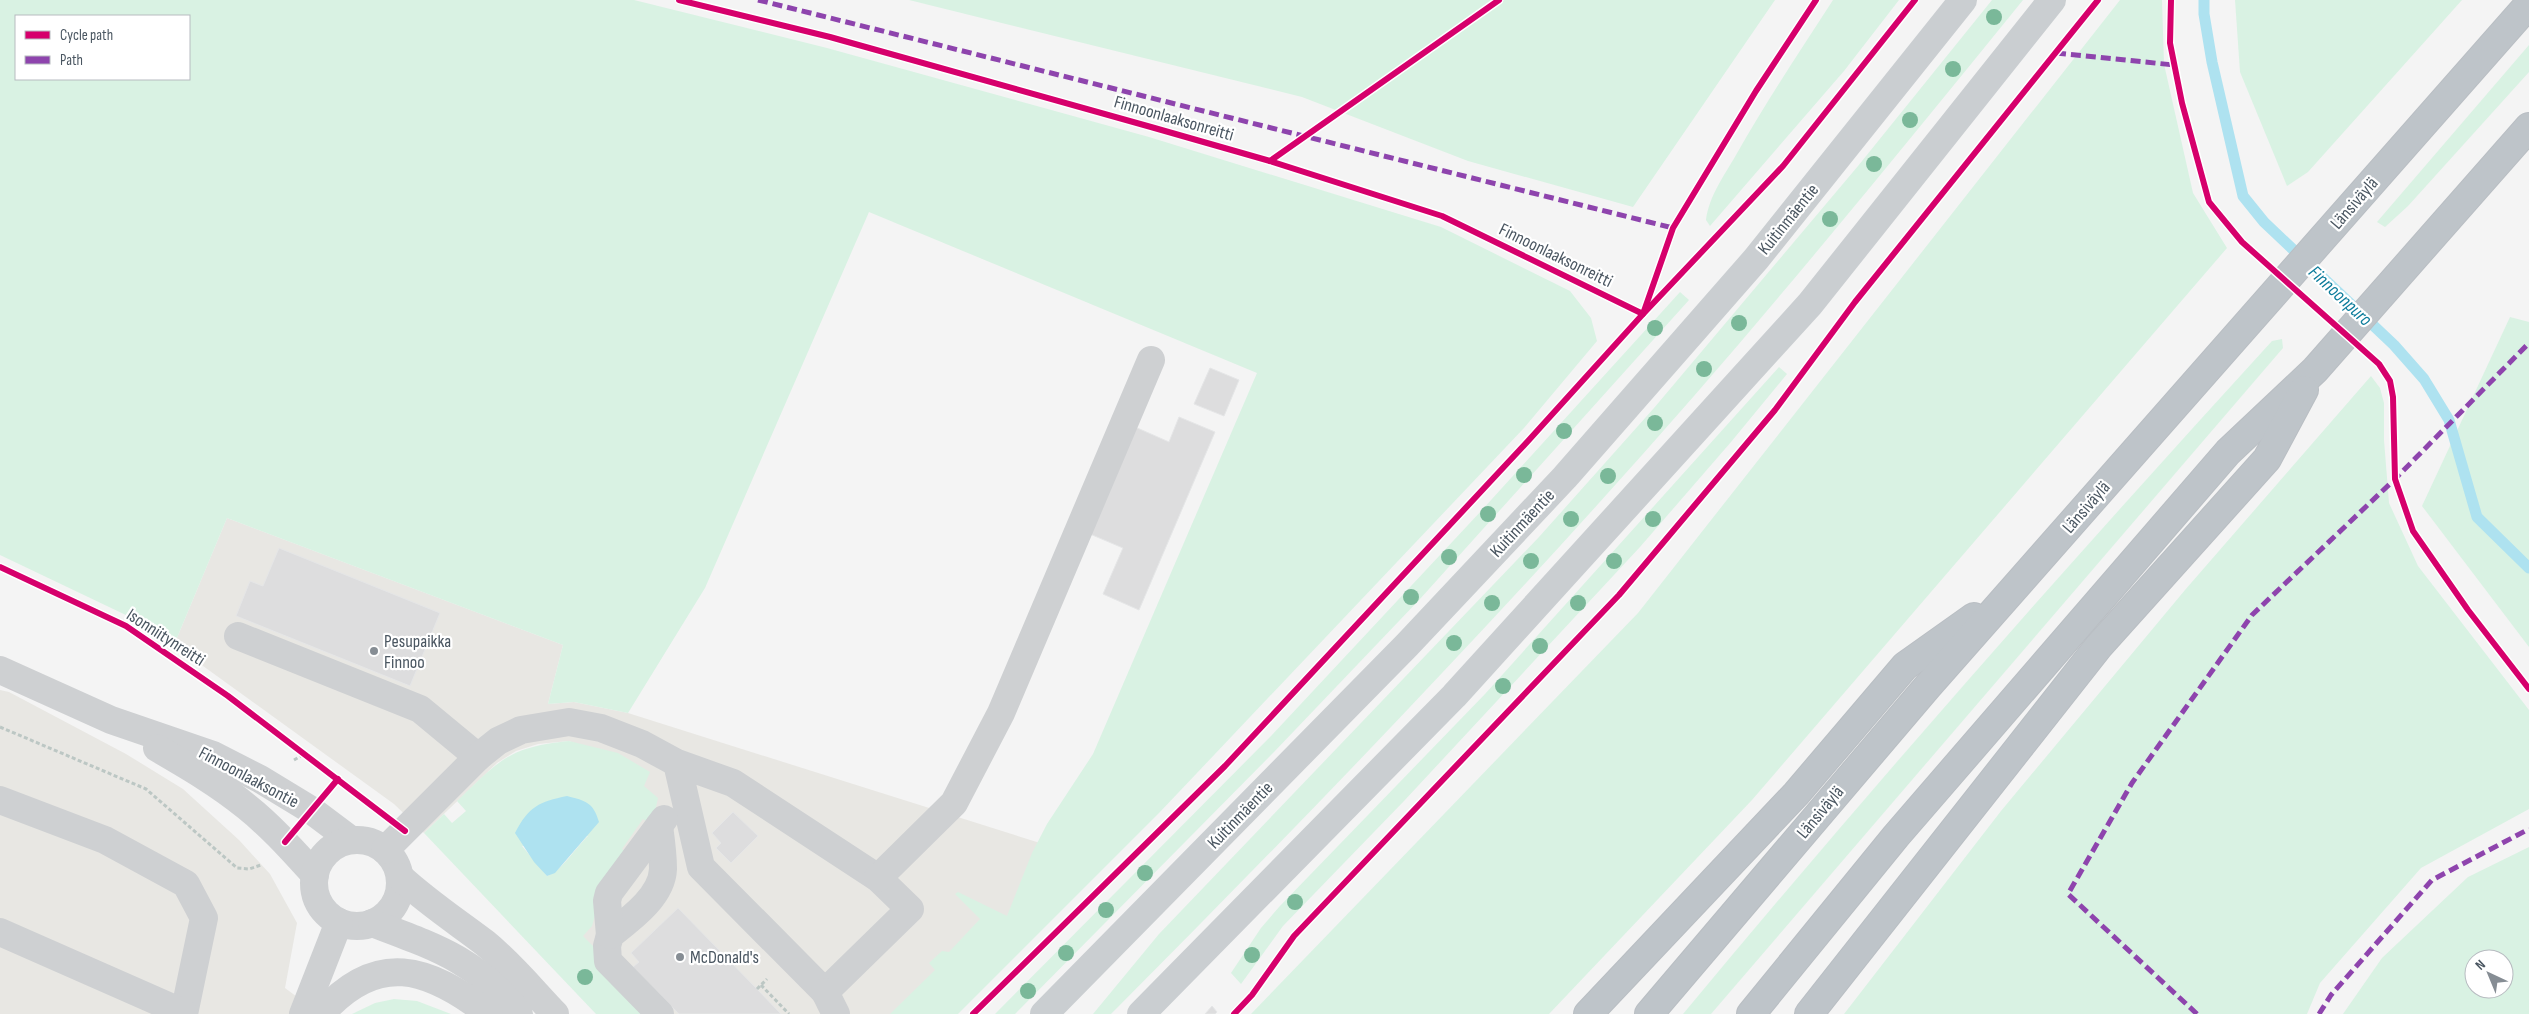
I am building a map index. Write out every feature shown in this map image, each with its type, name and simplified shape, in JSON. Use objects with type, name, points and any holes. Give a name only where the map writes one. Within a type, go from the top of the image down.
[{"type":"highway","name":"Länsiväylä","points":[[1649,1014],[1928,686],[2529,4]]},
{"type":"highway","points":[[1751,1014],[1896,836],[2228,452],[2315,370],[2529,127]]},
{"type":"highway","points":[[1809,1014],[2099,646],[2267,460],[2315,370]]},
{"type":"highway","points":[[1588,1014],[1796,794],[1905,666],[2014,589]]},
{"type":"main road","name":"Kuitinmäentie","points":[[1044,1014],[1407,645],[1565,477],[1756,258],[1963,0]]},
{"type":"main road","points":[[1141,1014],[1454,696],[1810,304],[2052,0]]},
{"type":"street","points":[[878,878],[954,803],[1001,714],[1151,360]]},
{"type":"street","points":[[238,636],[420,709],[478,757]]},
{"type":"street","name":"Finnoonlaaksontie","points":[[0,670],[111,720],[213,754],[286,795],[351,840]]},
{"type":"street","name":"Finnoonlaaksontie","points":[[111,720],[204,776],[247,807],[285,842],[314,875]]},
{"type":"street","points":[[385,850],[478,757],[498,741],[521,730],[569,722],[609,731],[642,744],[680,775],[733,783],[878,878],[910,909],[831,1003],[701,866],[680,775]]},
{"type":"street","points":[[660,1014],[608,961],[607,946],[610,935],[607,901],[609,893],[659,826],[680,775]]},
{"type":"street","points":[[0,800],[105,840],[186,884],[204,918],[184,1014],[0,932]]},
{"type":"street","points":[[610,935],[631,919],[652,896],[659,883],[663,871],[659,826]]},
{"type":"street","points":[[400,877],[399,892],[394,905],[385,916],[372,923],[356,926],[339,922],[325,912],[318,901],[314,888],[314,875],[319,862],[327,852],[338,844],[351,840],[375,844],[385,850],[392,858],[400,877],[436,909],[486,944],[503,959],[555,1014]]},
{"type":"street","points":[[303,1014],[339,922]]},
{"type":"street","points":[[372,923],[436,947],[465,962],[480,973],[519,1014]]},
{"type":"street","points":[[321,1014],[342,991],[358,982],[375,975],[398,972],[421,975],[442,982],[489,1014]]},
{"type":"path","points":[[0,727],[146,789],[237,868],[249,869],[264,864],[285,842]]},
{"type":"path","points":[[296,748],[310,759]]},
{"type":"path","points":[[761,985],[790,1014]]},
{"type":"shaded area","points":[[227,518],[563,645],[548,704],[574,702],[628,713],[1075,854],[919,1014],[607,1014],[541,946],[649,772],[569,741],[538,744],[516,751],[497,763],[424,833],[394,804],[174,645]]},
{"type":"shaded area","points":[[0,690],[9,692],[126,754],[183,789],[239,840],[270,874],[297,923],[285,988],[320,1014],[0,1014]]},
{"type":"green space","points":[[0,0],[634,0],[827,48],[1149,137],[1441,227],[1570,291],[1591,318],[1597,341],[1524,428],[1160,812],[958,1014],[890,1014],[935,970],[929,963],[942,951],[949,952],[980,919],[955,894],[958,892],[1007,916],[1032,853],[1047,824],[1093,754],[1257,373],[869,212],[705,588],[628,713],[574,702],[548,704],[563,645],[227,518],[174,645],[130,617],[0,555]]},
{"type":"green space","points":[[909,0],[1775,0],[1633,207],[1468,161],[1302,97]]},
{"type":"green space","points":[[1833,0],[1899,0],[1844,71],[1710,226],[1706,220],[1710,203],[1718,186],[1771,96]]},
{"type":"green space","points":[[1992,0],[2023,0],[1778,298],[1624,475],[1481,632],[1186,938],[1111,1014],[1093,1014],[1159,934],[1539,537],[1654,408],[1858,166]]},
{"type":"green space","points":[[2120,0],[2162,0],[2164,64],[2193,193],[2227,248],[1752,800],[1549,1014],[1251,1014],[1638,613]]},
{"type":"green space","points":[[2235,0],[2462,0],[2308,172],[2287,186],[2240,72]]},
{"type":"green space","points":[[2529,45],[2529,72],[2408,206],[2385,227],[2377,222]]},
{"type":"green space","points":[[1680,292],[1689,300],[1420,599],[1274,752],[1015,1014],[995,1014],[1271,736],[1482,510]]},
{"type":"green space","points":[[2510,317],[2529,322],[2529,647],[2422,506]]},
{"type":"green space","points":[[2282,339],[2283,348],[1711,1014],[1683,1014],[1827,843],[2047,590],[2272,341]]},
{"type":"green space","points":[[1779,367],[1787,374],[1640,547],[1404,801],[1283,926],[1241,984],[1231,973],[1261,928],[1279,907],[1485,694]]},
{"type":"green space","points":[[2371,376],[2380,388],[2384,403],[2384,440],[2389,503],[2418,566],[2529,710],[2529,809],[2421,868],[2320,983],[2307,1014],[1844,1014],[2001,811],[2185,590]]},
{"type":"green space","points":[[569,741],[618,753],[650,772],[644,786],[658,798],[656,807],[648,822],[643,819],[622,849],[628,853],[597,908],[592,926],[583,936],[596,949],[648,1014],[596,1014],[424,833],[444,814],[452,823],[466,811],[457,801],[506,758],[532,747]],"holes":[[[588,836],[564,864],[547,876],[522,846]]]},
{"type":"green space","points":[[2529,847],[2529,1014],[2343,1014],[2382,958],[2468,877]]},
{"type":"green space","points":[[394,999],[417,1001],[451,1014],[352,1014],[375,1003]]},
{"type":"water","points":[[567,796],[588,803],[597,815],[599,822],[555,873],[547,876],[534,862],[515,833],[530,811],[542,803]]},
{"type":"building","points":[[1210,368],[1239,380],[1224,416],[1194,404]]},
{"type":"building","points":[[1179,417],[1215,432],[1139,610],[1103,594],[1123,548],[1090,534],[1135,427],[1169,442]]},
{"type":"building","name":"Pesupaikka Finnoo","points":[[279,548],[440,613],[410,686],[236,616],[250,581],[263,586]]},
{"type":"building","points":[[733,812],[758,836],[731,863],[716,848],[721,843],[712,833]]},
{"type":"building","name":"McDonald's","points":[[678,908],[781,1014],[679,1014],[633,967],[639,962],[631,953]]},
{"type":"building","points":[[1212,1006],[1217,1012],[1215,1014],[1205,1014]]},
{"type":"waterway","name":"Finnoonpuro","points":[[2204,0],[2204,14],[2212,62],[2243,196],[2264,222],[2394,345],[2424,379],[2449,420],[2477,517],[2529,568]]},
{"type":"marked path","points":[[758,0],[1673,228]]},
{"type":"marked path","points":[[2056,53],[2174,65]]},
{"type":"marked path","points":[[2197,1014],[2068,894],[2132,783],[2252,615],[2395,479],[2529,343]]},
{"type":"marked path","points":[[2319,1014],[2331,995],[2432,880],[2529,829]]},
{"type":"cycle path","name":"Finnoonlaaksonreitti","points":[[679,0],[830,37],[1151,127],[1270,161],[1442,216],[1643,314],[1673,228],[1756,91],[1816,0]]},
{"type":"cycle path","points":[[1270,161],[1499,0]]},
{"type":"cycle path","points":[[973,1014],[1225,766],[1528,441],[1643,314],[1783,166],[1915,0]]},
{"type":"cycle path","points":[[1234,1014],[1252,995],[1294,936],[1619,595],[1775,410],[1855,302],[2098,0]]},
{"type":"cycle path","points":[[2171,0],[2170,43],[2182,103],[2209,202],[2242,242],[2379,364],[2390,381],[2393,397],[2395,479],[2413,531],[2468,610],[2529,689]]},
{"type":"cycle path","name":"Isonniitynreitti","points":[[0,567],[126,626],[228,696],[405,831]]},
{"type":"cycle path","points":[[285,842],[338,779]]},
{"type":"place","name":"Pesupaikka Finnoo","points":[[374,651]]},
{"type":"place","name":"McDonald's","points":[[680,957]]}]
